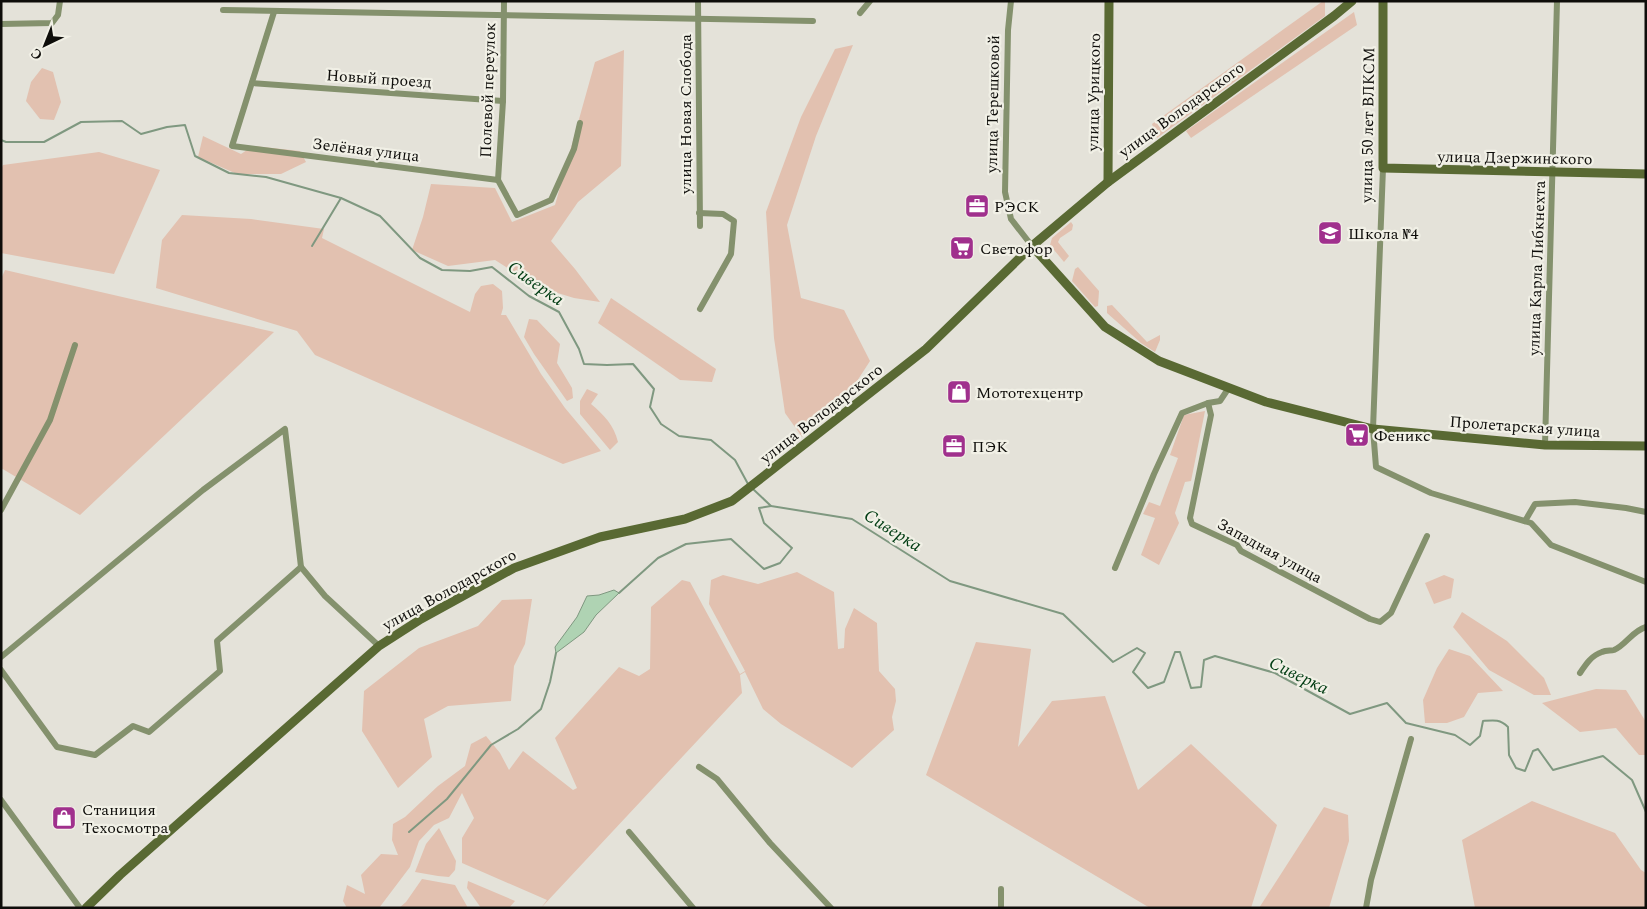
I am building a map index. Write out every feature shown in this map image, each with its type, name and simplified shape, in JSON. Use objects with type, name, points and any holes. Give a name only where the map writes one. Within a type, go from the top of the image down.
[{"type":"main road","name":"улица Урицкого","points":[[1108,182],[1109,1]]},
{"type":"main road","name":"улица Володарского","points":[[86,908],[120,874],[379,646],[421,619],[514,568],[600,537],[685,520],[732,501],[926,349],[1032,246],[1108,182],[1352,1]]},
{"type":"main road","name":"улица 50 лет ВЛКСМ","points":[[1383,1],[1383,168]]},
{"type":"main road","name":"улица Дзержинского","points":[[1383,168],[1646,174]]},
{"type":"main road","name":"улица Терешковой","points":[[1032,246],[1105,327],[1159,361],[1266,402],[1373,428]]},
{"type":"main road","name":"Пролетарская улица","points":[[1373,428],[1545,445],[1646,446]]},
{"type":"street","points":[[1,24],[52,23],[58,15],[60,1]]},
{"type":"street","name":"Полевой переулок","points":[[498,180],[504,101],[504,1]]},
{"type":"street","name":"улица Новая Слобода","points":[[698,1],[700,226]]},
{"type":"street","points":[[860,13],[870,1]]},
{"type":"street","name":"улица Терешковой","points":[[1011,1],[1008,30],[1005,192],[1011,219],[1032,246]]},
{"type":"street","name":"улица Карла Либкнехта","points":[[1545,445],[1557,1]]},
{"type":"street","points":[[223,10],[813,21]]},
{"type":"street","points":[[252,83],[274,12]]},
{"type":"street","name":"Новый проезд","points":[[252,83],[504,101]]},
{"type":"street","name":"Зелёная улица","points":[[252,83],[232,146],[498,180]]},
{"type":"street","points":[[498,180],[517,215],[551,200],[574,149],[580,123]]},
{"type":"street","name":"улица 50 лет ВЛКСМ","points":[[1373,428],[1383,168]]},
{"type":"street","points":[[699,213],[722,214],[734,221],[731,254],[700,309]]},
{"type":"street","points":[[1,510],[50,420],[75,345]]},
{"type":"street","points":[[1115,568],[1182,413],[1208,403],[1220,401],[1228,389]]},
{"type":"street","name":"Западная улица","points":[[1208,403],[1211,414],[1190,518],[1192,524],[1236,545],[1242,551],[1370,619],[1380,622],[1391,613],[1427,536]]},
{"type":"street","points":[[1373,428],[1376,467],[1431,493],[1531,523],[1551,545],[1646,582]]},
{"type":"street","points":[[1,657],[203,490],[285,429],[301,568],[325,596],[379,646]]},
{"type":"street","points":[[1525,521],[1535,504],[1575,502],[1646,512]]},
{"type":"street","points":[[1,670],[57,747],[95,755],[132,726],[149,732],[220,671],[217,641],[301,568]]},
{"type":"street","points":[[1580,673],[1589,660],[1602,652],[1614,650],[1632,634],[1646,627]]},
{"type":"street","points":[[1366,908],[1410,739]]},
{"type":"street","points":[[699,767],[718,779],[770,842],[831,908]]},
{"type":"street","points":[[1,800],[80,908]]},
{"type":"street","points":[[629,832],[693,908]]},
{"type":"street","points":[[1001,889],[1001,908]]},
{"type":"shaded area","points":[[1325,1],[1325,16],[1157,138],[1152,124]]},
{"type":"shaded area","points":[[1354,12],[1357,25],[1191,138],[1186,131]]},
{"type":"shaded area","points":[[853,45],[816,136],[787,225],[801,298],[844,310],[870,361],[848,395],[802,437],[785,413],[774,338],[766,212],[801,117],[835,49]]},
{"type":"shaded area","points":[[624,50],[621,166],[578,202],[551,241],[600,302],[574,298],[538,287],[495,260],[448,266],[412,250],[431,184],[495,188],[512,222],[555,205],[595,62]]},
{"type":"shaded area","points":[[42,68],[53,72],[61,102],[54,120],[40,119],[26,101],[31,82]]},
{"type":"shaded area","points":[[203,136],[241,154],[253,146],[300,151],[306,162],[281,174],[237,174],[198,157]]},
{"type":"shaded area","points":[[99,152],[160,170],[114,274],[1,253],[1,169],[3,165]]},
{"type":"shaded area","points":[[182,215],[251,219],[324,229],[322,238],[470,312],[475,294],[481,286],[493,284],[502,291],[503,308],[501,315],[506,315],[541,374],[565,408],[601,451],[563,464],[315,355],[297,331],[156,288],[162,240]]},
{"type":"shaded area","points":[[1071,222],[1073,225],[1072,230],[1060,238],[1058,242],[1069,256],[1064,262],[1050,245],[1052,238]]},
{"type":"shaded area","points":[[1078,267],[1099,291],[1098,306],[1095,307],[1072,281],[1075,269]]},
{"type":"shaded area","points":[[5,270],[274,332],[80,515],[1,468],[1,279]]},
{"type":"shaded area","points":[[611,298],[716,369],[712,382],[680,380],[598,323]]},
{"type":"shaded area","points":[[1112,305],[1147,342],[1160,335],[1155,352],[1141,343],[1107,313],[1107,306]]},
{"type":"shaded area","points":[[529,319],[537,320],[560,344],[557,363],[572,388],[573,398],[567,401],[524,337]]},
{"type":"shaded area","points":[[587,389],[598,394],[591,404],[614,430],[618,442],[610,450],[580,414],[580,401]]},
{"type":"shaded area","points":[[1205,411],[1191,481],[1185,482],[1175,513],[1179,523],[1159,565],[1141,555],[1155,518],[1143,514],[1149,502],[1160,506],[1178,458],[1170,455],[1184,415]]},
{"type":"shaded area","points":[[797,572],[834,592],[838,649],[844,648],[845,629],[854,608],[877,623],[879,671],[895,689],[896,701],[892,717],[894,730],[852,768],[781,724],[763,709],[745,672],[740,675],[742,693],[541,908],[547,900],[462,863],[462,838],[474,818],[462,793],[449,818],[434,825],[419,841],[410,867],[379,908],[347,908],[343,901],[347,885],[365,894],[361,875],[381,854],[398,855],[392,840],[393,824],[405,817],[438,786],[465,766],[471,744],[486,736],[500,753],[509,770],[523,751],[573,790],[577,788],[555,738],[619,667],[639,676],[650,669],[651,607],[682,580],[690,582],[740,674],[745,671],[709,604],[711,580],[723,575],[758,584]]},
{"type":"shaded area","points":[[1444,575],[1454,579],[1451,598],[1434,604],[1425,583]]},
{"type":"shaded area","points":[[614,590],[619,593],[596,615],[584,632],[556,653],[555,647],[577,617],[587,596],[599,595]]},
{"type":"shaded area","points":[[532,599],[525,644],[514,666],[511,701],[448,706],[424,719],[432,757],[398,788],[362,731],[364,691],[419,648],[478,626],[502,600]]},
{"type":"shaded area","points":[[1462,612],[1507,641],[1544,678],[1551,695],[1534,695],[1489,670],[1453,627]]},
{"type":"shaded area","points":[[976,642],[1031,649],[1018,747],[1052,701],[1105,696],[1138,790],[1191,744],[1277,825],[1251,908],[1150,908],[926,775]]},
{"type":"shaded area","points":[[1449,649],[1470,656],[1503,691],[1478,693],[1464,717],[1447,723],[1425,723],[1423,700],[1437,668]]},
{"type":"shaded area","points":[[1596,689],[1626,690],[1646,722],[1646,755],[1639,755],[1616,728],[1580,732],[1542,703]]},
{"type":"shaded area","points":[[1532,801],[1615,833],[1641,870],[1646,873],[1646,908],[1475,908],[1462,840]]},
{"type":"shaded area","points":[[1324,807],[1348,815],[1349,841],[1329,908],[1259,908]]},
{"type":"shaded area","points":[[439,828],[456,861],[455,870],[449,877],[415,872],[426,844]]},
{"type":"shaded area","points":[[422,879],[455,885],[468,908],[399,908],[406,902]]},
{"type":"shaded area","points":[[468,881],[515,901],[509,908],[481,908],[467,888]]},
{"type":"waterway","name":"Сиверка","points":[[1,140],[6,142],[44,142],[81,122],[122,121],[141,134],[167,127],[185,125],[195,156],[229,173],[266,177],[341,198],[380,216],[420,258],[442,270],[470,271],[492,267],[529,296],[559,312],[579,349],[584,364],[633,364],[654,389],[650,407],[661,424],[679,436],[711,440],[735,460],[748,484]]},
{"type":"waterway","points":[[312,246],[341,198]]},
{"type":"waterway","name":"Сиверка","points":[[753,489],[771,506],[852,519],[950,581],[1063,614],[1113,662],[1137,648],[1145,653],[1133,672],[1148,688],[1164,682],[1175,652],[1180,652],[1191,688],[1201,687],[1204,660],[1215,656],[1275,673],[1350,714],[1387,703],[1406,723],[1455,735],[1470,745],[1480,736],[1483,721],[1499,721],[1508,727],[1509,755],[1516,768],[1525,771],[1533,751],[1538,749],[1553,770],[1603,756],[1632,780],[1646,812]]},
{"type":"waterway","points":[[619,593],[658,558],[686,544],[731,539],[764,569],[780,563],[792,548],[764,523],[759,508],[771,506]]},
{"type":"waterway","points":[[409,832],[447,799],[491,745],[518,729],[541,709],[550,682],[556,653]]},
{"type":"place","name":"РЭСК","points":[[977,206]]},
{"type":"place","name":"Школа №4","points":[[1330,233]]},
{"type":"place","name":"Светофор","points":[[962,248]]},
{"type":"place","name":"Мототехцентр","points":[[959,392]]},
{"type":"place","name":"Феникс","points":[[1357,435]]},
{"type":"place","name":"ПЭК","points":[[954,446]]},
{"type":"place","name":"Станиция Техосмотра","points":[[64,818]]}]
